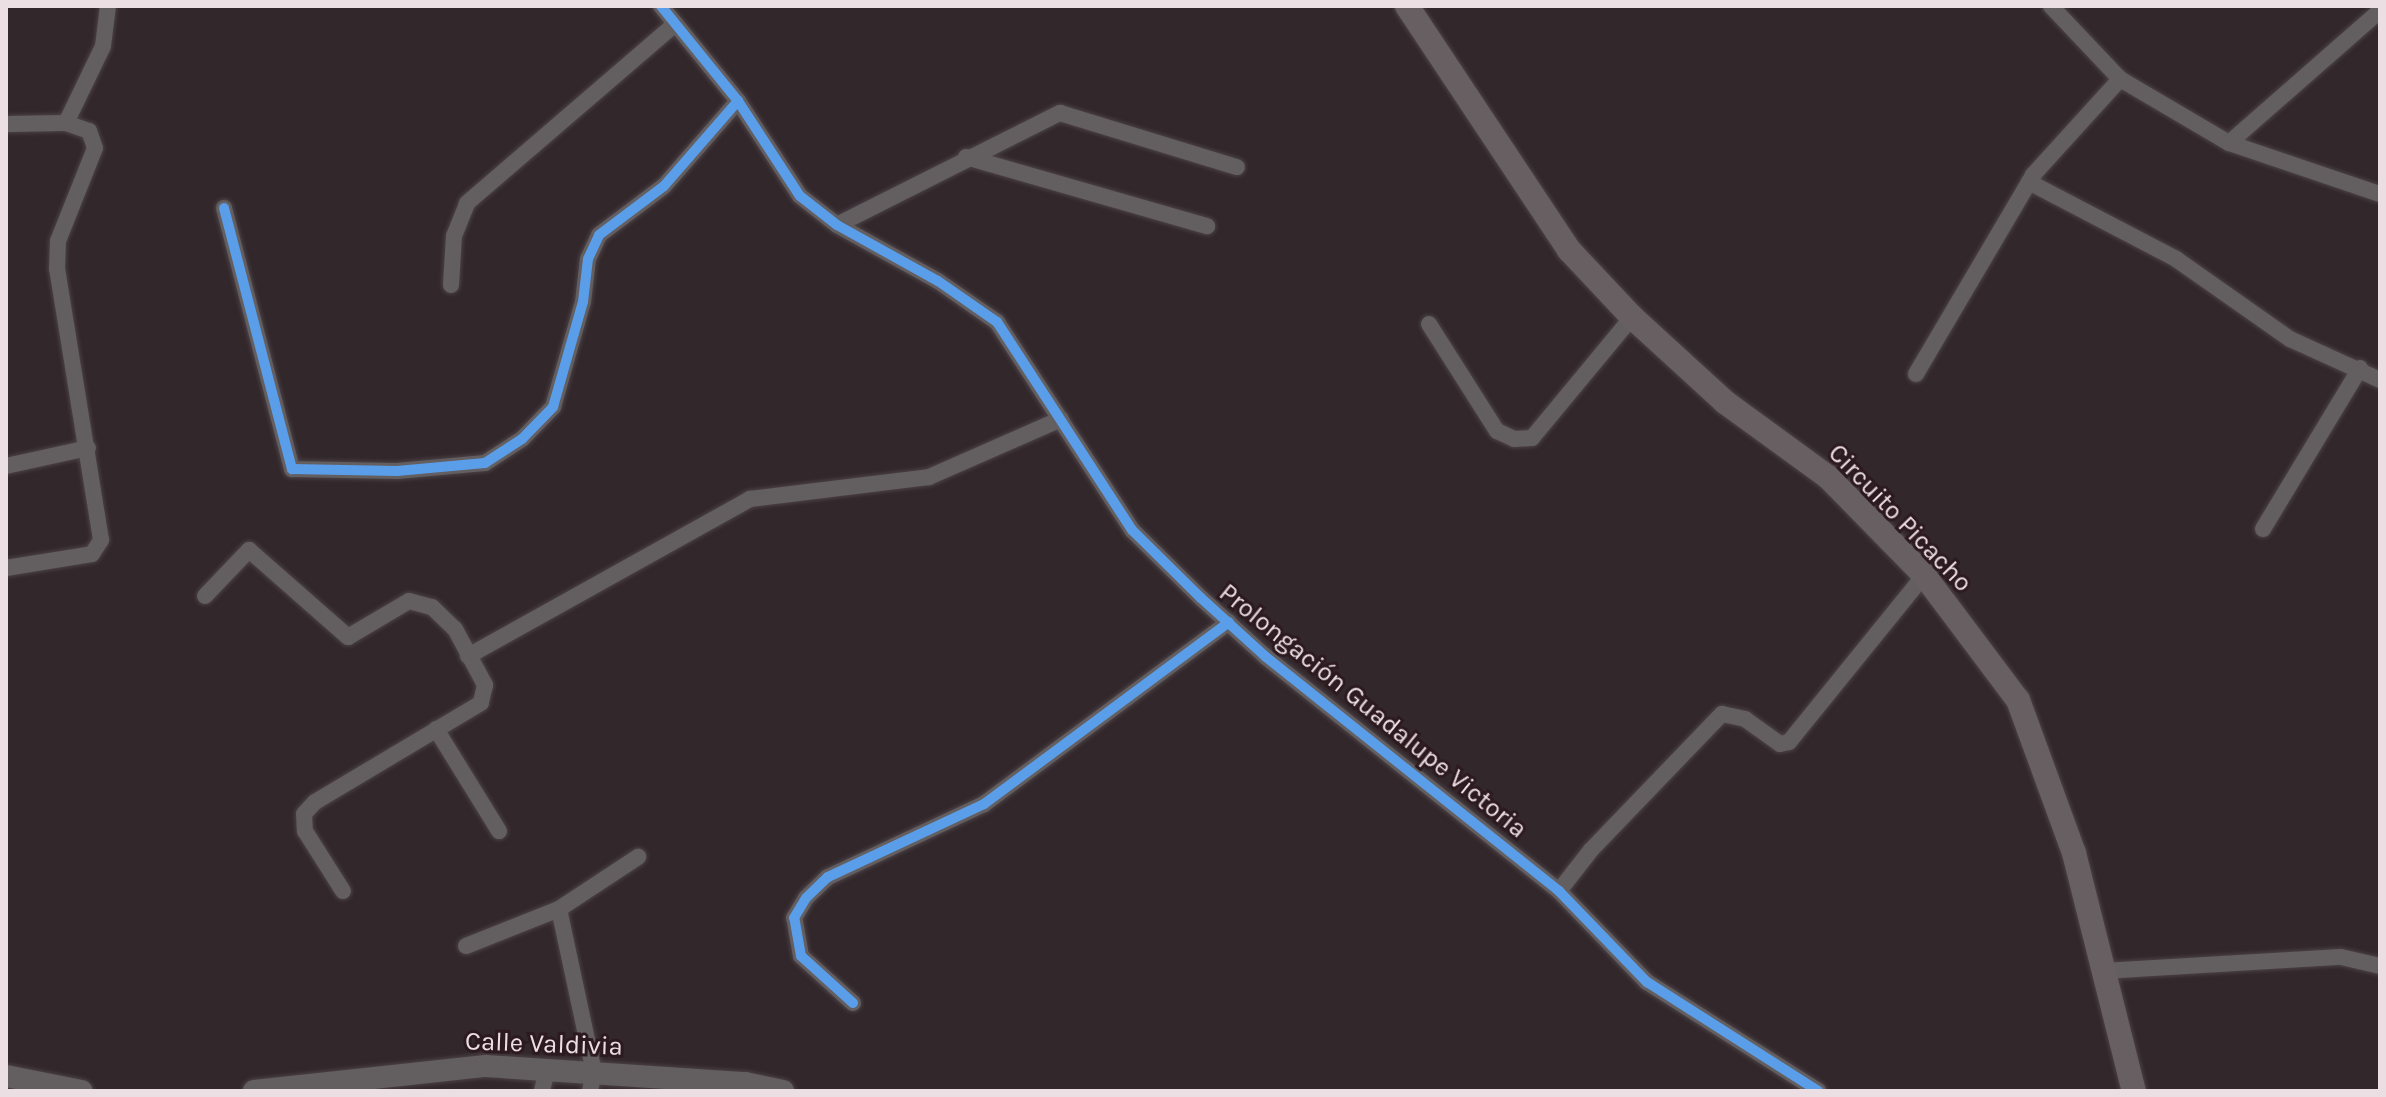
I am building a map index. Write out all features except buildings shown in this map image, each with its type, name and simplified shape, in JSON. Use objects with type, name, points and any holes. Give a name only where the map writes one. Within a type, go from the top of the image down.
[{"type":"main road","name":"Circuito Picacho","points":[[1407,6],[1569,250],[1632,317],[1725,402],[1828,477],[1924,575],[2018,700],[2074,853],[2134,1091]]},
{"type":"street","points":[[66,123],[103,46],[108,6]]},
{"type":"street","name":"Prolongación Guadalupe Victoria","points":[[661,6],[738,101],[800,196],[837,225],[938,281],[997,322],[1132,530],[1229,622],[1559,891],[1647,982],[1818,1091]]},
{"type":"street","points":[[2051,6],[2120,79],[2229,143],[2380,194]]},
{"type":"street","points":[[2229,143],[2380,11]]},
{"type":"street","points":[[451,285],[454,236],[467,203],[675,24]]},
{"type":"street","points":[[1916,374],[2029,182],[2120,79]]},
{"type":"street","points":[[224,208],[292,469],[447,469],[485,463],[522,439],[553,407],[583,302],[588,259],[599,235],[664,186],[738,101]]},
{"type":"street","points":[[837,225],[966,157],[1060,113],[1237,167]]},
{"type":"street","points":[[6,124],[66,123],[89,131],[95,148],[58,241],[57,269],[101,540],[92,554],[6,568]]},
{"type":"street","points":[[966,157],[1207,226]]},
{"type":"street","points":[[2029,182],[2176,259],[2290,339],[2360,368],[2380,380]]},
{"type":"street","points":[[1429,324],[1497,431],[1514,439],[1532,438],[1632,317]]},
{"type":"street","points":[[2263,529],[2360,368]]},
{"type":"street","points":[[468,656],[750,499],[929,477],[1061,419]]},
{"type":"street","points":[[6,466],[88,448]]},
{"type":"street","points":[[205,596],[249,550],[348,637],[409,601],[432,607],[455,629],[487,693],[481,703],[315,802],[304,814],[305,831],[343,891]]},
{"type":"street","points":[[1559,891],[1591,850],[1722,714],[1745,719],[1780,744],[1789,742],[1924,575]]},
{"type":"street","points":[[853,1003],[801,956],[794,918],[806,898],[828,877],[984,804],[1229,622]]},
{"type":"street","points":[[436,729],[499,831]]},
{"type":"street","points":[[466,946],[559,909],[638,857]]},
{"type":"street","points":[[559,909],[592,1081]]},
{"type":"street","points":[[2103,971],[2341,957],[2380,966]]},
{"type":"street","name":"Calle Valdivia","points":[[254,1091],[486,1066],[547,1069],[592,1081],[779,1091]]},
{"type":"street","points":[[542,1091],[547,1069]]},
{"type":"street","points":[[6,1076],[82,1091]]},
{"type":"cycle path","points":[[661,6],[738,101],[800,196],[837,225],[938,281],[997,322],[1132,530],[1201,598],[1266,657],[1559,891],[1647,982],[1818,1091]]},
{"type":"cycle path","points":[[224,208],[292,469],[397,471],[485,463],[522,439],[553,407],[583,302],[588,259],[599,235],[664,186],[738,101]]},
{"type":"cycle path","points":[[853,1003],[801,956],[794,918],[806,898],[828,877],[984,804],[1229,622]]}]
